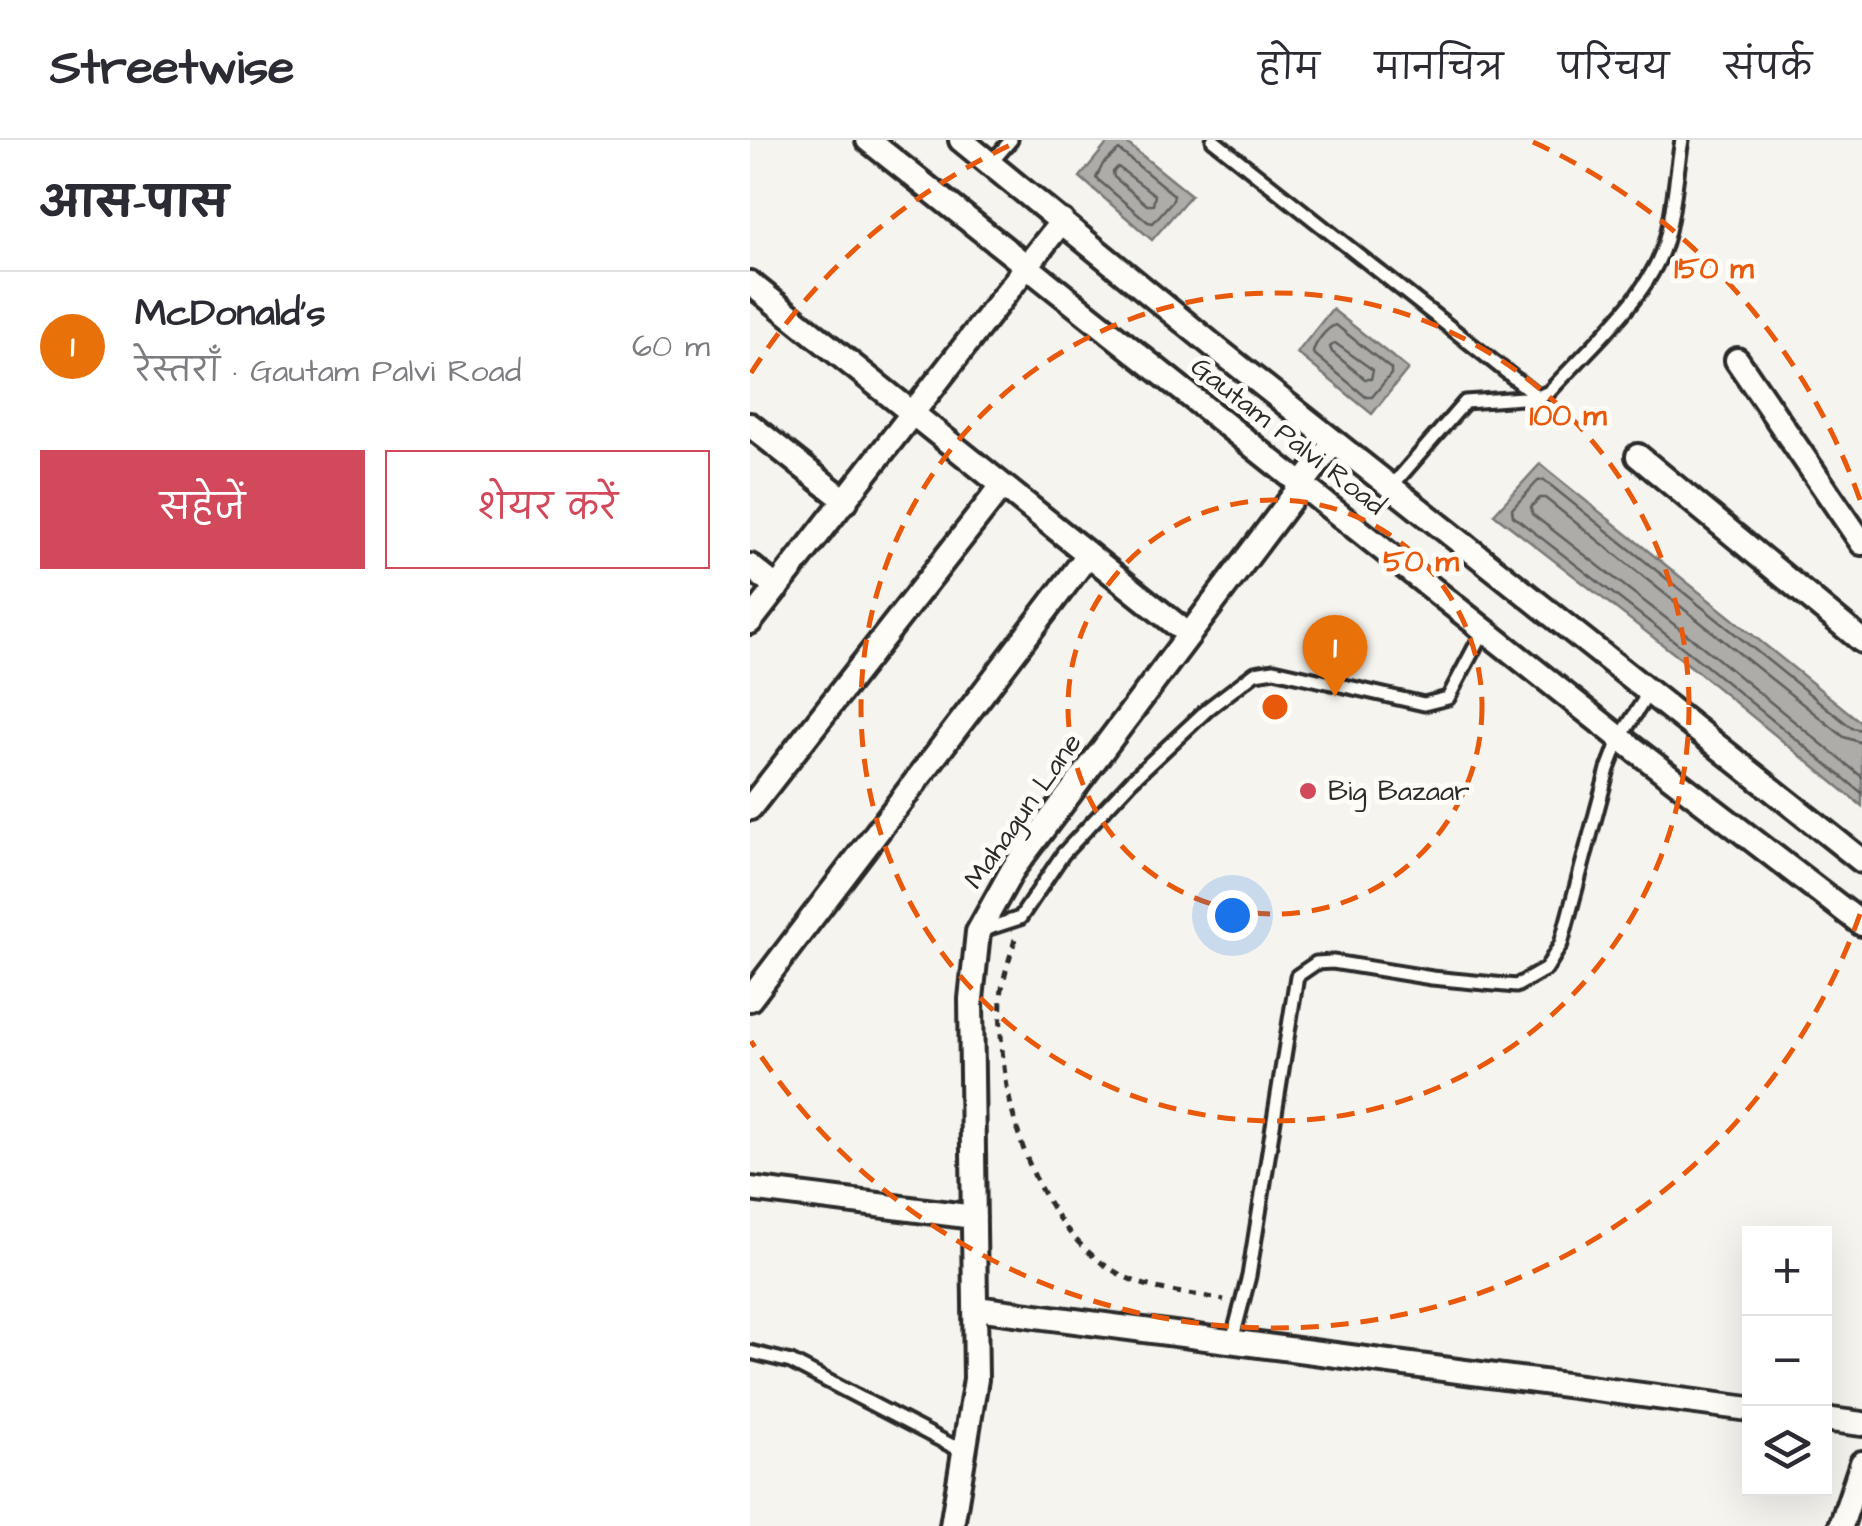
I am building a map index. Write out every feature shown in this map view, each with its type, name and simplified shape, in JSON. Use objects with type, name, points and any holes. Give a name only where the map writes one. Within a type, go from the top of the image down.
[{"type":"street","name":"Gautam Palvi Road","points":[[868,140],[1620,738],[1862,924]]},
{"type":"street","name":"Gautam Palvi Road","points":[[962,140],[1334,442],[1862,861]]},
{"type":"street","points":[[750,622],[1062,222]]},
{"type":"street","points":[[750,283],[1188,635]]},
{"type":"street","points":[[1738,360],[1862,543]]},
{"type":"street","points":[[750,425],[846,500]]},
{"type":"street","name":"Mahagun Lane","points":[[952,1526],[976,1379],[971,999],[978,932],[1013,869],[1334,442]]},
{"type":"street","points":[[1638,456],[1861,639]]},
{"type":"street","points":[[750,808],[1002,486]]},
{"type":"street","points":[[750,999],[1088,555]]},
{"type":"street","points":[[750,566],[776,588]]},
{"type":"street","points":[[750,1189],[974,1217]]},
{"type":"street","points":[[976,1308],[1742,1408]]},
{"type":"street","points":[[1832,1419],[1862,1424]]},
{"type":"street","points":[[1841,1526],[1862,1463]]},
{"type":"lane","points":[[991,163],[1011,140]]},
{"type":"lane","points":[[1213,140],[1538,397]]},
{"type":"lane","points":[[1391,487],[1465,402],[1538,397],[1548,392],[1646,282],[1662,252],[1682,140]]},
{"type":"lane","points":[[978,932],[1020,918],[1063,854],[1132,780],[1209,708],[1256,673],[1274,670],[1424,704],[1438,703],[1448,698],[1485,628]]},
{"type":"lane","points":[[1232,1341],[1249,1276],[1296,976],[1316,963],[1333,962],[1516,986],[1546,969],[1561,944],[1608,769],[1620,738],[1649,692]]},
{"type":"lane","points":[[750,1352],[791,1362],[964,1452]]},
{"type":"path","points":[[1020,918],[1000,995],[1002,1069],[1035,1183],[1080,1242],[1101,1262],[1135,1282],[1242,1304]]},
{"type":"water","points":[[1110,140],[1123,140],[1191,195],[1152,240],[1080,177]]},
{"type":"water","points":[[1332,309],[1408,369],[1372,414],[1297,353]]},
{"type":"water","points":[[1540,464],[1862,723],[1862,806],[1698,672],[1494,514]]},
{"type":"place","name":"McDonald's","points":[[1335,697]]},
{"type":"place","name":"Big Bazaar","points":[[1308,791]]}]
